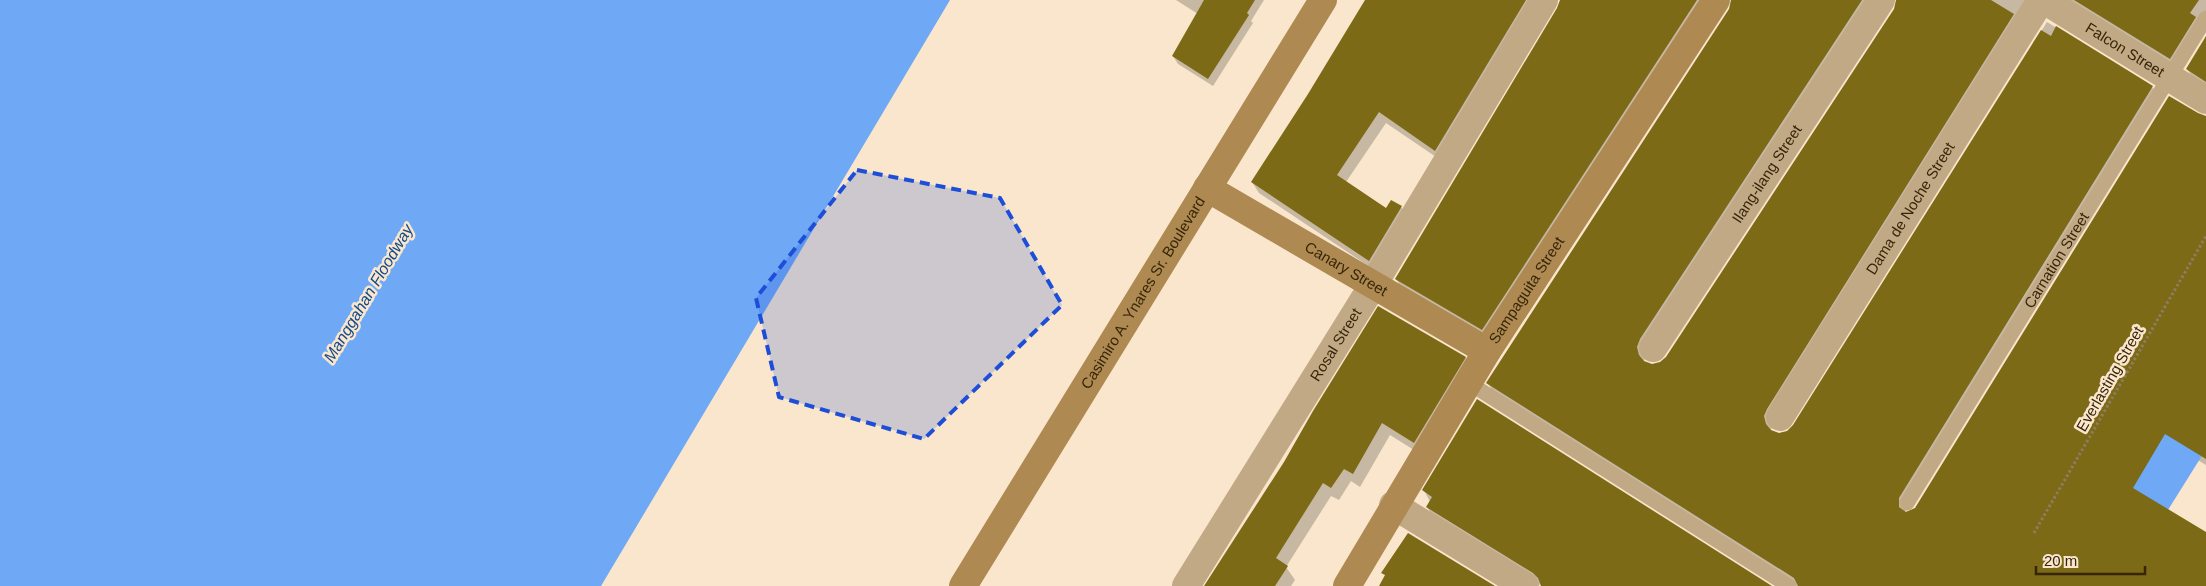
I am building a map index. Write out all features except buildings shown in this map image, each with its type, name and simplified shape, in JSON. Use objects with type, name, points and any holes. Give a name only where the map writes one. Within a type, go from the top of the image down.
[{"type":"street","name":"Casimiro A. Ynares Sr. Boulevard","points":[[963,586],[1323,0]]},
{"type":"street","name":"Rosal Street","points":[[1186,586],[1372,285],[1544,0]]},
{"type":"street","name":"Sampaguita Street","points":[[1347,586],[1487,351],[1716,0]]},
{"type":"street","name":"Ilang-ilang Street","points":[[1653,348],[1881,0]]},
{"type":"street","name":"Falcon Street","points":[[2043,0],[2206,100]]},
{"type":"street","name":"Dama de Noche Street","points":[[1780,417],[2043,0]]},
{"type":"street","name":"Canary Street","points":[[1207,188],[1487,351]]},
{"type":"street","points":[[1393,506],[1525,586]]},
{"type":"lane","name":"Carnation Street","points":[[1907,503],[2206,18]]},
{"type":"lane","points":[[1469,383],[1789,586]]},
{"type":"path","name":"Everlasting Street","points":[[2034,533],[2206,236]]},
{"type":"highlighted area","points":[[857,170],[1000,198],[1062,305],[924,439],[779,397],[756,298]]},
{"type":"water","name":"Manggahan Floodway","points":[[0,0],[950,0],[601,586],[0,586]]},
{"type":"waterway","points":[[2082,586],[2206,388]]}]
